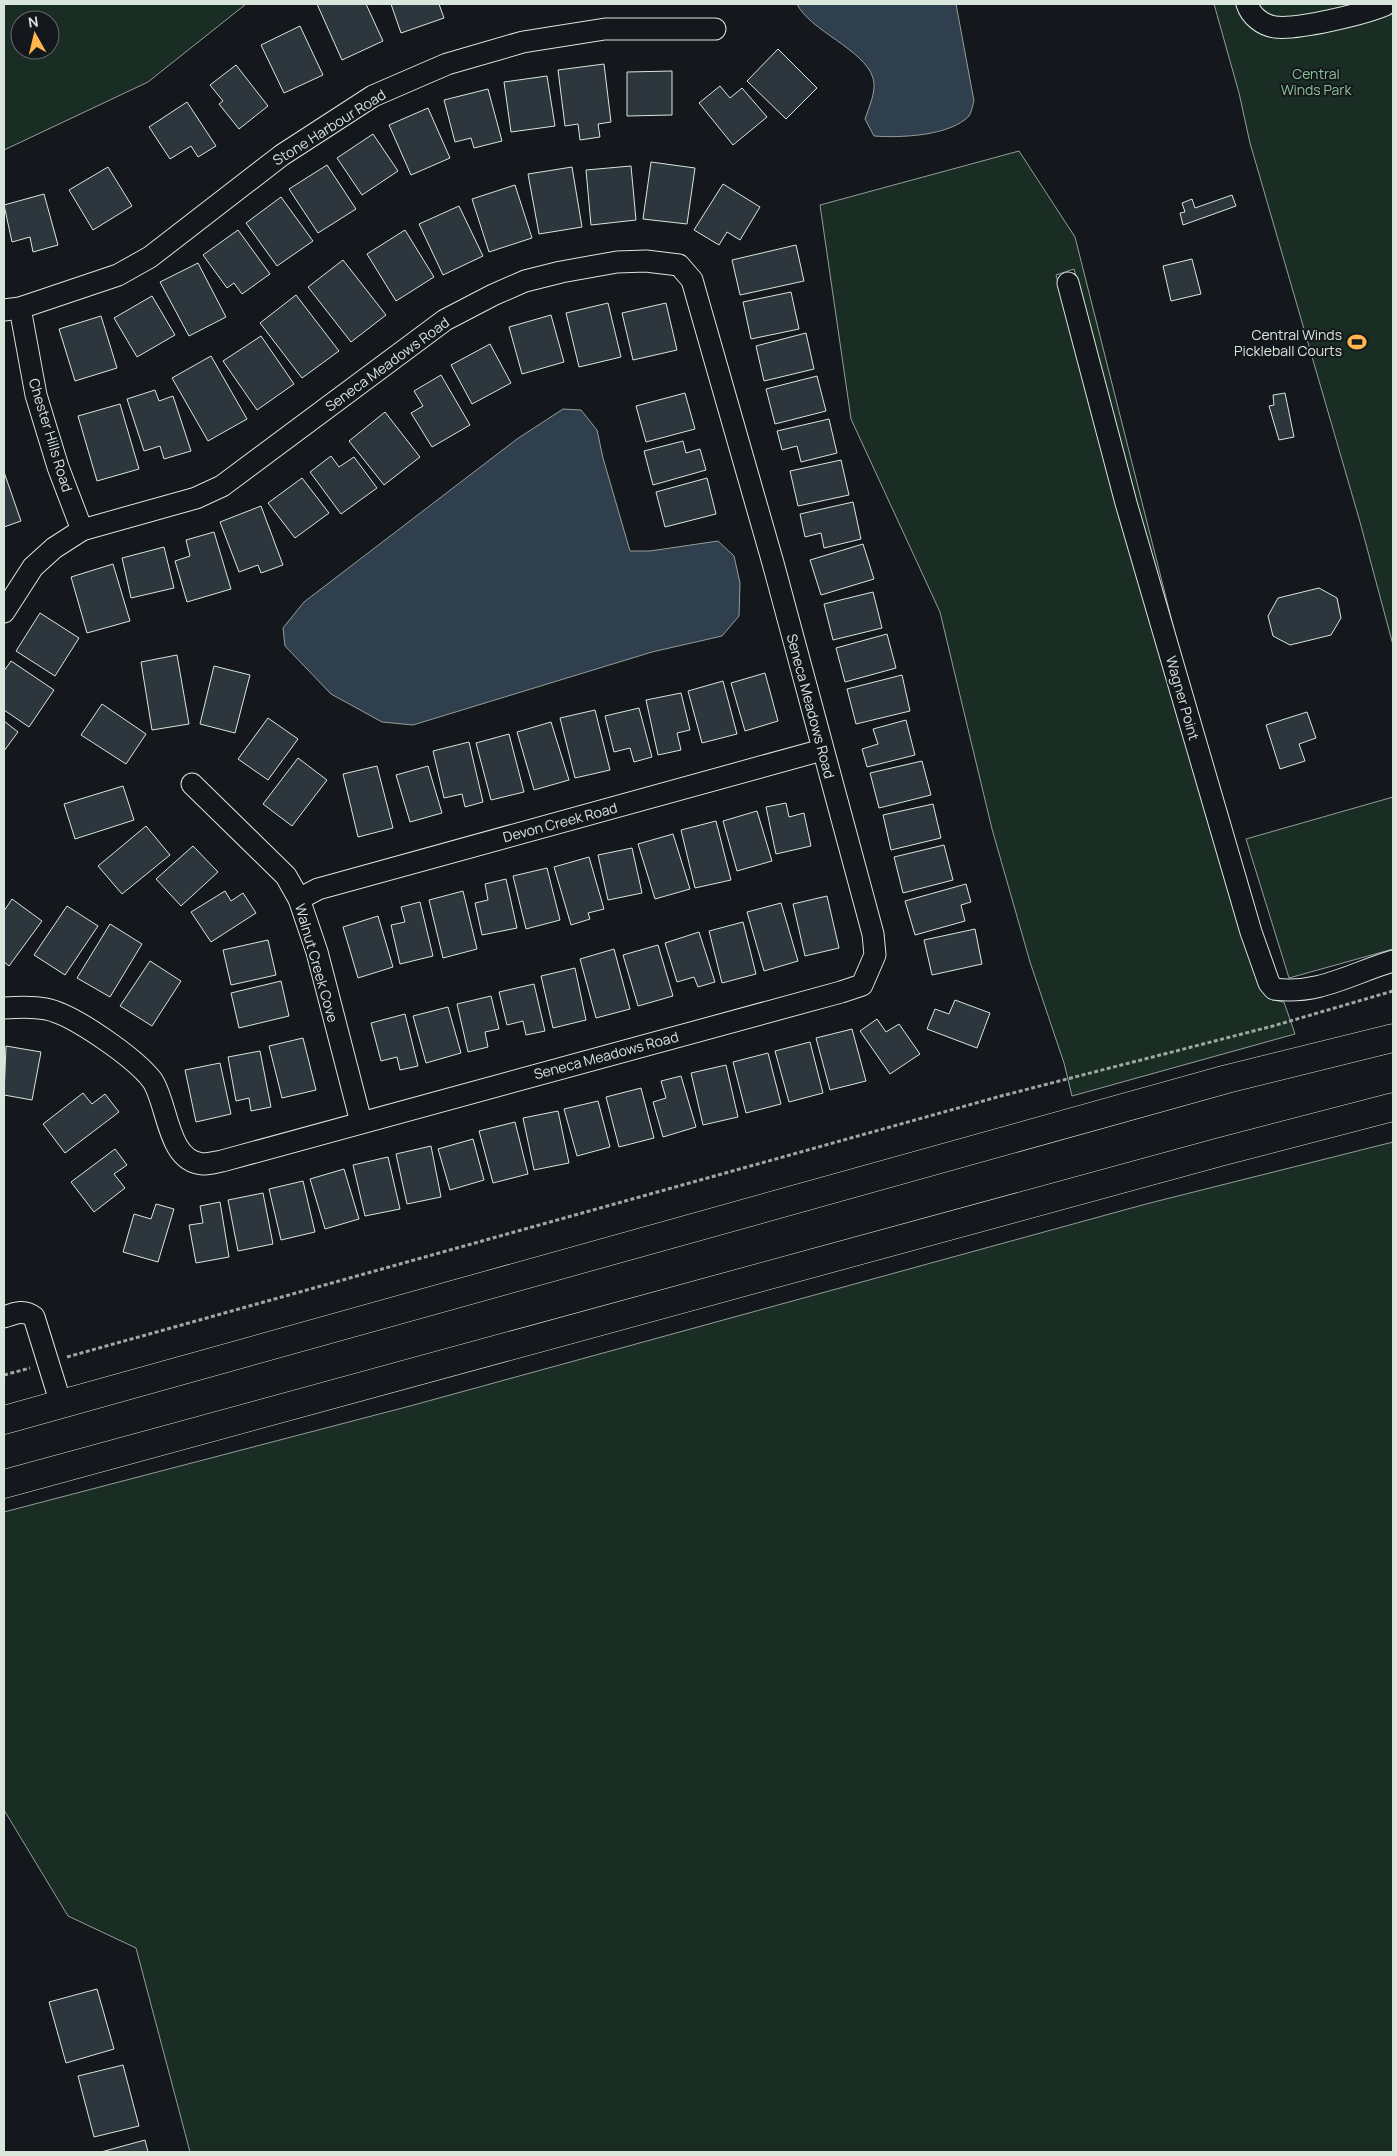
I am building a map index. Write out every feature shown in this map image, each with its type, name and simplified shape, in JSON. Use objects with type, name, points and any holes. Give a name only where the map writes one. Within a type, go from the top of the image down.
[{"type":"main road","points":[[4,1420],[1227,1079],[1393,1038]]},
{"type":"main road","points":[[4,1484],[1229,1149],[1393,1107]]},
{"type":"street","points":[[1247,4],[1249,10],[1258,20],[1275,27],[1300,25],[1388,9]]},
{"type":"street","name":"Stone Harbour Road","points":[[12,309],[118,274],[150,256],[282,155],[373,96],[447,64],[522,42],[605,29],[715,29]]},
{"type":"street","name":"Seneca Meadows Road","points":[[4,612],[33,567],[54,548],[82,530],[196,498],[222,486],[445,320],[493,295],[525,281],[561,272],[617,262],[646,261],[679,265],[692,280],[773,563],[873,934],[875,955],[862,985],[222,1161],[202,1164],[191,1160],[179,1149],[170,1132],[163,1104],[153,1082],[136,1062],[66,1017],[46,1008],[4,1008]]},
{"type":"street","name":"Wagner Point","points":[[1068,283],[1126,502],[1251,932],[1269,983],[1274,989],[1303,991],[1324,986],[1393,961]]},
{"type":"street","name":"Chester Hills Road","points":[[12,309],[58,467],[82,530]]},
{"type":"street","name":"Devon Creek Road","points":[[299,899],[318,889],[822,750]]},
{"type":"street","name":"Walnut Creek Cove","points":[[192,784],[286,876],[299,899],[317,952],[361,1122]]},
{"type":"street","points":[[4,1317],[28,1312],[34,1317],[61,1404]]},
{"type":"path","points":[[68,1357],[1000,1096],[1062,1082],[1273,1026],[1393,991]]},
{"type":"path","points":[[4,1375],[38,1366]]},
{"type":"green space","points":[[4,4],[246,4],[148,82],[4,150]]},
{"type":"green space","name":"Central Winds Park","points":[[1214,4],[1393,4],[1393,645],[1360,522],[1250,143],[1239,93]]},
{"type":"green space","points":[[1019,151],[1075,237],[1177,641],[1136,500],[1074,269],[1056,275],[1117,506],[1268,997],[1284,1002],[1295,1034],[1072,1096],[1064,1063],[1030,962],[992,829],[940,612],[851,419],[820,205]]},
{"type":"green space","points":[[1393,797],[1393,949],[1289,978],[1246,839]]},
{"type":"green space","points":[[1393,1142],[1393,2152],[190,2152],[136,1948],[68,1916],[4,1810],[4,1512],[410,1406],[1146,1204]]},
{"type":"water","points":[[797,4],[956,4],[974,101],[969,116],[961,123],[937,132],[897,137],[874,136],[865,119],[874,88],[873,78],[868,68],[849,49],[813,23]]},
{"type":"water","points":[[563,409],[581,410],[597,430],[603,458],[630,551],[650,551],[718,541],[734,556],[740,583],[739,616],[722,636],[652,652],[413,725],[382,722],[331,694],[285,646],[283,628],[304,602],[517,439]]},
{"type":"building","points":[[317,4],[366,4],[383,41],[342,60]]},
{"type":"building","points":[[391,4],[439,4],[444,18],[401,33]]},
{"type":"building","points":[[300,26],[323,75],[284,93],[261,45]]},
{"type":"building","points":[[778,49],[817,88],[786,119],[747,81]]},
{"type":"building","points":[[604,64],[611,122],[598,124],[600,137],[580,140],[578,124],[565,126],[558,70]]},
{"type":"building","points":[[236,65],[268,106],[239,129],[219,104],[223,101],[210,85]]},
{"type":"building","points":[[672,71],[672,115],[627,116],[627,72]]},
{"type":"building","points":[[547,76],[555,126],[511,132],[504,82]]},
{"type":"building","points":[[720,86],[730,98],[742,88],[767,117],[733,145],[699,103]]},
{"type":"building","points":[[488,89],[502,141],[474,148],[471,138],[455,142],[444,100]]},
{"type":"building","points":[[187,102],[216,146],[198,157],[191,146],[170,159],[149,127]]},
{"type":"building","points":[[428,108],[450,158],[411,175],[389,125]]},
{"type":"building","points":[[373,134],[398,171],[362,195],[337,158]]},
{"type":"building","points":[[651,162],[695,168],[687,224],[643,219]]},
{"type":"building","points":[[327,165],[356,209],[318,233],[289,189]]},
{"type":"building","points":[[631,166],[636,220],[591,225],[586,170]]},
{"type":"building","points":[[108,167],[132,206],[93,230],[69,190]]},
{"type":"building","points":[[572,167],[582,227],[539,234],[528,174]]},
{"type":"building","points":[[723,184],[760,207],[740,240],[727,232],[719,245],[694,230]]},
{"type":"building","points":[[515,185],[532,238],[489,252],[472,199]]},
{"type":"building","points":[[44,194],[58,245],[33,252],[30,237],[12,242],[4,205]]},
{"type":"building","points":[[1232,195],[1236,206],[1183,225],[1180,213],[1185,212],[1182,203],[1192,199],[1195,208]]},
{"type":"building","points":[[281,197],[313,241],[277,266],[246,223]]},
{"type":"building","points":[[459,206],[483,256],[443,275],[419,224]]},
{"type":"building","points":[[238,230],[270,274],[242,294],[234,283],[227,288],[203,255]]},
{"type":"building","points":[[405,230],[434,277],[396,301],[367,254]]},
{"type":"building","points":[[796,245],[804,281],[740,295],[732,260]]},
{"type":"building","points":[[1192,259],[1201,294],[1171,301],[1163,266]]},
{"type":"building","points":[[343,260],[386,315],[351,342],[308,287]]},
{"type":"building","points":[[198,263],[226,317],[189,336],[160,282]]},
{"type":"building","points":[[791,292],[799,329],[751,339],[743,302]]},
{"type":"building","points":[[296,295],[339,351],[302,378],[260,323]]},
{"type":"building","points":[[152,296],[175,335],[137,357],[114,318]]},
{"type":"building","points":[[608,303],[621,357],[579,367],[566,313]]},
{"type":"building","points":[[666,303],[677,350],[633,360],[622,313]]},
{"type":"building","points":[[551,315],[564,362],[522,374],[509,327]]},
{"type":"building","points":[[101,316],[117,368],[75,381],[59,329]]},
{"type":"building","points":[[806,333],[814,369],[764,381],[756,346]]},
{"type":"building","points":[[261,336],[294,384],[257,410],[223,361]]},
{"type":"building","points":[[490,344],[511,383],[472,404],[451,365]]},
{"type":"building","points":[[211,356],[247,419],[208,441],[172,378]]},
{"type":"building","points":[[441,375],[470,425],[432,447],[411,413],[423,406],[414,391]]},
{"type":"building","points":[[817,376],[826,411],[775,424],[766,389]]},
{"type":"building","points":[[155,390],[159,401],[173,396],[191,451],[164,459],[160,446],[144,451],[127,399]]},
{"type":"building","points":[[685,393],[695,429],[646,442],[636,406]]},
{"type":"building","points":[[1285,393],[1294,437],[1279,440],[1269,406],[1274,405],[1273,395]]},
{"type":"building","points":[[120,404],[139,469],[97,481],[78,416]]},
{"type":"building","points":[[385,412],[420,457],[384,485],[349,441]]},
{"type":"building","points":[[829,419],[837,453],[801,462],[797,446],[782,450],[777,431]]},
{"type":"building","points":[[683,441],[686,453],[700,449],[706,470],[653,485],[644,451]]},
{"type":"building","points":[[331,456],[339,467],[354,457],[377,488],[341,514],[310,472]]},
{"type":"building","points":[[841,460],[849,495],[798,506],[790,471]]},
{"type":"building","points":[[4,472],[21,521],[4,527]]},
{"type":"building","points":[[302,478],[329,513],[295,538],[268,503]]},
{"type":"building","points":[[707,478],[716,514],[665,527],[656,492]]},
{"type":"building","points":[[853,502],[861,539],[824,548],[821,533],[805,537],[800,514]]},
{"type":"building","points":[[261,506],[283,565],[261,573],[258,565],[239,572],[220,522]]},
{"type":"building","points":[[214,532],[231,589],[187,602],[175,561],[190,556],[186,540]]},
{"type":"building","points":[[863,544],[874,579],[821,595],[810,560]]},
{"type":"building","points":[[164,547],[174,588],[131,598],[122,558]]},
{"type":"building","points":[[113,564],[130,621],[87,633],[71,577]]},
{"type":"building","points":[[1319,588],[1337,598],[1341,618],[1331,635],[1290,645],[1273,636],[1268,616],[1278,598]]},
{"type":"building","points":[[873,592],[882,628],[833,640],[824,604]]},
{"type":"building","points":[[40,613],[79,638],[55,676],[16,651]]},
{"type":"building","points":[[887,634],[896,668],[845,682],[836,648]]},
{"type":"building","points":[[177,655],[189,724],[152,730],[141,662]]},
{"type":"building","points":[[11,661],[54,690],[29,727],[4,710],[4,671]]},
{"type":"building","points":[[214,666],[250,675],[235,733],[200,724]]},
{"type":"building","points":[[765,673],[778,721],[745,731],[731,683]]},
{"type":"building","points":[[902,675],[910,711],[856,724],[847,689]]},
{"type":"building","points":[[723,681],[737,734],[702,743],[688,691]]},
{"type":"building","points":[[681,693],[690,730],[677,733],[681,750],[658,755],[646,700]]},
{"type":"building","points":[[102,704],[146,734],[126,764],[81,735]]},
{"type":"building","points":[[639,708],[652,757],[634,762],[630,748],[614,752],[605,716]]},
{"type":"building","points":[[595,710],[610,770],[575,778],[560,718]]},
{"type":"building","points":[[1307,712],[1316,738],[1299,744],[1305,761],[1280,769],[1266,725]]},
{"type":"building","points":[[268,718],[298,739],[268,780],[238,759]]},
{"type":"building","points":[[906,720],[915,755],[867,767],[862,749],[878,744],[873,729]]},
{"type":"building","points":[[4,721],[18,732],[4,751]]},
{"type":"building","points":[[551,722],[569,780],[534,790],[517,732]]},
{"type":"building","points":[[509,734],[524,792],[491,800],[476,743]]},
{"type":"building","points":[[469,742],[483,802],[465,807],[462,794],[444,798],[433,751]]},
{"type":"building","points":[[298,758],[327,780],[292,826],[263,804]]},
{"type":"building","points":[[922,761],[931,795],[879,808],[870,773]]},
{"type":"building","points":[[377,766],[393,828],[358,837],[343,774]]},
{"type":"building","points":[[428,766],[442,813],[410,822],[396,775]]},
{"type":"building","points":[[123,786],[134,820],[75,839],[64,804]]},
{"type":"building","points":[[786,803],[789,817],[804,813],[811,846],[776,854],[766,807]]},
{"type":"building","points":[[933,804],[941,838],[891,850],[883,815]]},
{"type":"building","points":[[757,811],[772,861],[737,871],[723,821]]},
{"type":"building","points":[[716,821],[731,880],[695,888],[681,830]]},
{"type":"building","points":[[146,826],[170,855],[122,894],[98,866]]},
{"type":"building","points":[[673,834],[690,889],[655,899],[638,844]]},
{"type":"building","points":[[944,845],[953,880],[903,893],[894,857]]},
{"type":"building","points":[[193,846],[218,872],[181,906],[156,879]]},
{"type":"building","points":[[632,848],[642,893],[608,900],[598,855]]},
{"type":"building","points":[[589,857],[604,909],[588,913],[590,919],[571,925],[554,867]]},
{"type":"building","points":[[547,868],[560,920],[526,929],[513,876]]},
{"type":"building","points":[[506,879],[517,928],[482,935],[475,903],[488,900],[485,884]]},
{"type":"building","points":[[966,884],[971,902],[961,905],[965,921],[915,935],[905,901]]},
{"type":"building","points":[[225,891],[231,901],[243,893],[256,913],[211,942],[191,912]]},
{"type":"building","points":[[463,891],[477,949],[443,958],[429,900]]},
{"type":"building","points":[[827,896],[839,948],[805,956],[793,904]]},
{"type":"building","points":[[12,899],[42,921],[9,966],[4,962],[4,911]]},
{"type":"building","points":[[420,902],[433,956],[400,964],[391,925],[405,922],[401,907]]},
{"type":"building","points":[[781,903],[798,961],[764,971],[747,912]]},
{"type":"building","points":[[67,906],[98,926],[65,975],[34,955]]},
{"type":"building","points":[[378,916],[393,967],[358,978],[343,927]]},
{"type":"building","points":[[743,922],[756,974],[722,983],[709,931]]},
{"type":"building","points":[[110,924],[142,944],[110,997],[77,978]]},
{"type":"building","points":[[975,929],[982,964],[932,975],[924,940]]},
{"type":"building","points":[[699,932],[715,982],[698,987],[694,977],[677,982],[665,943]]},
{"type":"building","points":[[268,940],[276,975],[231,985],[223,950]]},
{"type":"building","points":[[658,945],[673,996],[638,1006],[623,955]]},
{"type":"building","points":[[614,949],[630,1009],[596,1018],[580,959]]},
{"type":"building","points":[[150,961],[181,981],[152,1026],[120,1006]]},
{"type":"building","points":[[575,968],[586,1020],[553,1028],[541,976]]},
{"type":"building","points":[[281,981],[289,1016],[239,1028],[231,993]]},
{"type":"building","points":[[534,984],[545,1031],[526,1035],[523,1021],[507,1025],[499,992]]},
{"type":"building","points":[[491,996],[499,1029],[485,1032],[488,1047],[468,1052],[457,1004]]},
{"type":"building","points":[[955,1000],[990,1013],[977,1048],[927,1029],[935,1009],[949,1014]]},
{"type":"building","points":[[448,1007],[461,1053],[426,1063],[413,1016]]},
{"type":"building","points":[[405,1014],[418,1066],[400,1070],[397,1057],[381,1061],[371,1023]]},
{"type":"building","points":[[877,1019],[886,1032],[899,1024],[920,1054],[890,1074],[860,1031]]},
{"type":"building","points":[[852,1029],[866,1081],[830,1090],[816,1038]]},
{"type":"building","points":[[303,1038],[316,1090],[282,1098],[269,1046]]},
{"type":"building","points":[[810,1042],[823,1093],[789,1102],[775,1051]]},
{"type":"building","points":[[6,1046],[41,1052],[32,1100],[4,1095]]},
{"type":"building","points":[[260,1051],[271,1107],[251,1111],[249,1098],[236,1101],[228,1057]]},
{"type":"building","points":[[768,1053],[781,1104],[746,1113],[733,1062]]},
{"type":"building","points":[[220,1063],[231,1114],[196,1122],[185,1070]]},
{"type":"building","points":[[726,1065],[738,1117],[703,1125],[691,1073]]},
{"type":"building","points":[[681,1076],[696,1127],[663,1137],[653,1102],[666,1098],[661,1081]]},
{"type":"building","points":[[641,1088],[654,1138],[619,1147],[606,1097]]},
{"type":"building","points":[[83,1093],[92,1104],[105,1094],[119,1112],[65,1153],[43,1124]]},
{"type":"building","points":[[598,1101],[610,1147],[577,1156],[564,1109]]},
{"type":"building","points":[[558,1111],[569,1163],[534,1170],[523,1118]]},
{"type":"building","points":[[515,1122],[528,1174],[493,1183],[479,1131]]},
{"type":"building","points":[[473,1139],[484,1180],[450,1190],[438,1149]]},
{"type":"building","points":[[431,1146],[441,1197],[407,1204],[396,1154]]},
{"type":"building","points":[[115,1149],[127,1165],[114,1174],[125,1188],[94,1212],[71,1182]]},
{"type":"building","points":[[388,1157],[400,1209],[365,1216],[353,1165]]},
{"type":"building","points":[[344,1169],[359,1219],[325,1229],[310,1179]]},
{"type":"building","points":[[303,1181],[315,1232],[281,1240],[269,1189]]},
{"type":"building","points":[[263,1193],[273,1244],[238,1251],[228,1200]]},
{"type":"building","points":[[220,1202],[229,1257],[196,1263],[189,1225],[203,1223],[200,1206]]},
{"type":"building","points":[[156,1204],[174,1209],[158,1262],[123,1252],[134,1214],[151,1219]]},
{"type":"building","points":[[97,1989],[114,2049],[66,2063],[49,2002]]},
{"type":"building","points":[[123,2065],[139,2126],[94,2137],[78,2076]]},
{"type":"building","points":[[145,2140],[148,2152],[101,2152]]},
{"type":"place","name":"Central Winds Pickleball Courts","points":[[1357,342]]}]
